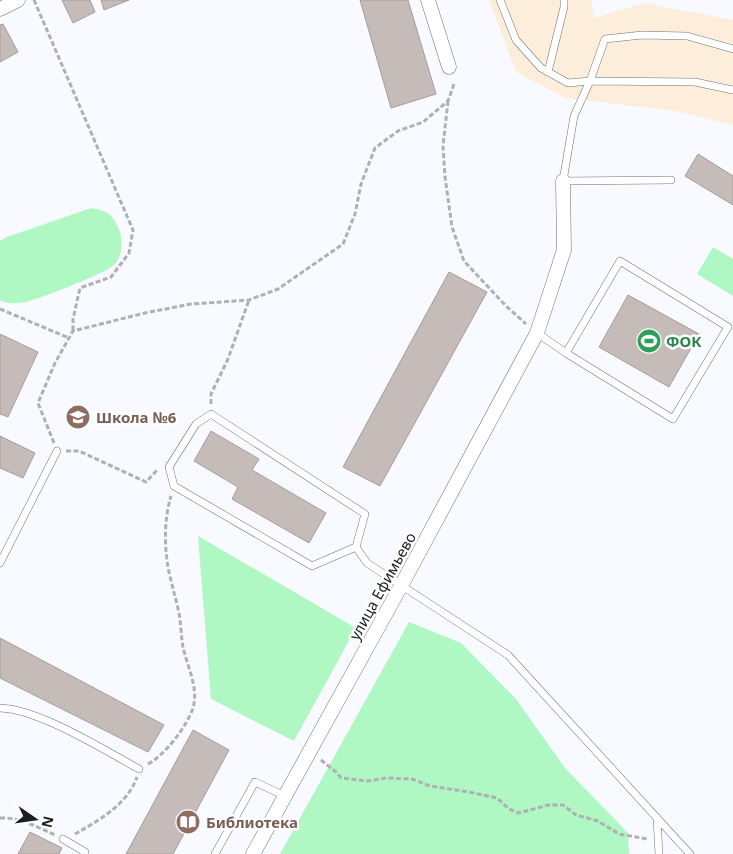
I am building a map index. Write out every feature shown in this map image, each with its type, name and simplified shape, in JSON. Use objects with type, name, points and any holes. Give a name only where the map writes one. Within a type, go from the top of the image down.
[{"type":"street","points":[[0,9],[18,0]]},
{"type":"street","points":[[428,0],[449,67]]},
{"type":"street","name":"улица Ефимьево","points":[[253,854],[402,584],[537,333],[564,250],[562,181]]},
{"type":"lane","points":[[500,0],[516,40],[541,68],[568,83],[590,81],[695,82],[733,90]]},
{"type":"lane","points":[[548,72],[564,7],[564,0]]},
{"type":"lane","points":[[671,180],[562,181],[574,116],[590,81],[605,39],[642,35],[687,36],[733,49]]},
{"type":"lane","points":[[537,333],[566,353],[673,419],[728,327],[620,261],[566,353]]},
{"type":"lane","points":[[211,414],[365,514],[356,547],[312,566],[174,486],[169,467],[196,424],[211,414]]},
{"type":"lane","points":[[0,563],[57,451]]},
{"type":"lane","points":[[356,547],[367,562],[508,656],[690,854]]},
{"type":"lane","points":[[0,708],[13,708],[42,720],[139,770]]},
{"type":"lane","points":[[216,854],[255,782],[286,796]]},
{"type":"lane","points":[[657,818],[659,854]]},
{"type":"lane","points":[[63,839],[85,852],[84,854]]},
{"type":"path","points":[[34,0],[133,230],[129,253],[111,278],[80,288],[73,319],[73,331],[55,363],[38,403],[57,451],[79,451],[146,482],[164,463]]},
{"type":"path","points":[[454,84],[448,101],[443,146],[452,227],[464,261],[506,306],[537,333]]},
{"type":"path","points":[[73,331],[191,304],[249,300],[278,289],[343,244],[354,214],[361,184],[375,148],[398,131],[422,122],[448,101]]},
{"type":"path","points":[[211,414],[211,394],[228,358],[249,300]]},
{"type":"path","points":[[0,309],[69,338]]},
{"type":"path","points":[[0,818],[9,818],[29,823],[63,839],[71,837],[119,804],[134,788],[139,770],[157,759],[179,733],[193,707],[193,682],[184,648],[179,612],[168,562],[166,538],[167,509],[174,486]]},
{"type":"path","points":[[310,752],[341,778],[369,781],[386,778],[412,779],[430,786],[497,798],[509,809],[519,813],[548,804],[563,805],[576,815],[598,822],[619,834],[646,839],[658,838]]},
{"type":"shaded area","points":[[489,0],[591,0],[594,18],[644,3],[733,20],[733,125],[676,111],[565,98],[516,72]]},
{"type":"green space","points":[[91,208],[108,214],[114,219],[119,229],[121,248],[119,257],[114,265],[86,279],[33,300],[6,303],[0,300],[0,241]]},
{"type":"green space","points":[[713,247],[733,259],[733,296],[697,274]]},
{"type":"green space","points":[[198,536],[356,628],[294,741],[211,699]]},
{"type":"green space","points":[[409,622],[461,643],[516,699],[565,768],[628,833],[629,854],[280,854]]},
{"type":"building","points":[[62,0],[90,0],[95,12],[73,23]]},
{"type":"building","points":[[101,0],[129,0],[104,10]]},
{"type":"building","points":[[360,0],[408,0],[436,94],[391,108]]},
{"type":"building","points":[[3,24],[18,52],[0,62],[0,25]]},
{"type":"building","points":[[698,154],[733,176],[733,205],[685,176]]},
{"type":"building","points":[[449,272],[487,292],[380,486],[343,467]]},
{"type":"building","name":"ФОК","points":[[628,295],[699,334],[669,387],[599,347]]},
{"type":"building","points":[[0,334],[38,352],[8,417],[0,414]]},
{"type":"building","points":[[211,431],[259,459],[252,470],[326,513],[309,543],[232,499],[238,487],[194,461]]},
{"type":"building","points":[[0,436],[35,453],[23,478],[0,468]]},
{"type":"building","points":[[0,638],[164,725],[148,752],[0,678]]},
{"type":"building","points":[[193,730],[229,750],[173,854],[126,854]]},
{"type":"building","points":[[30,832],[62,848],[59,854],[18,854]]},
{"type":"place","name":"ФОК","points":[[649,341]]},
{"type":"place","name":"Школа №6","points":[[78,417]]},
{"type":"place","name":"Библиотека","points":[[188,822]]}]
